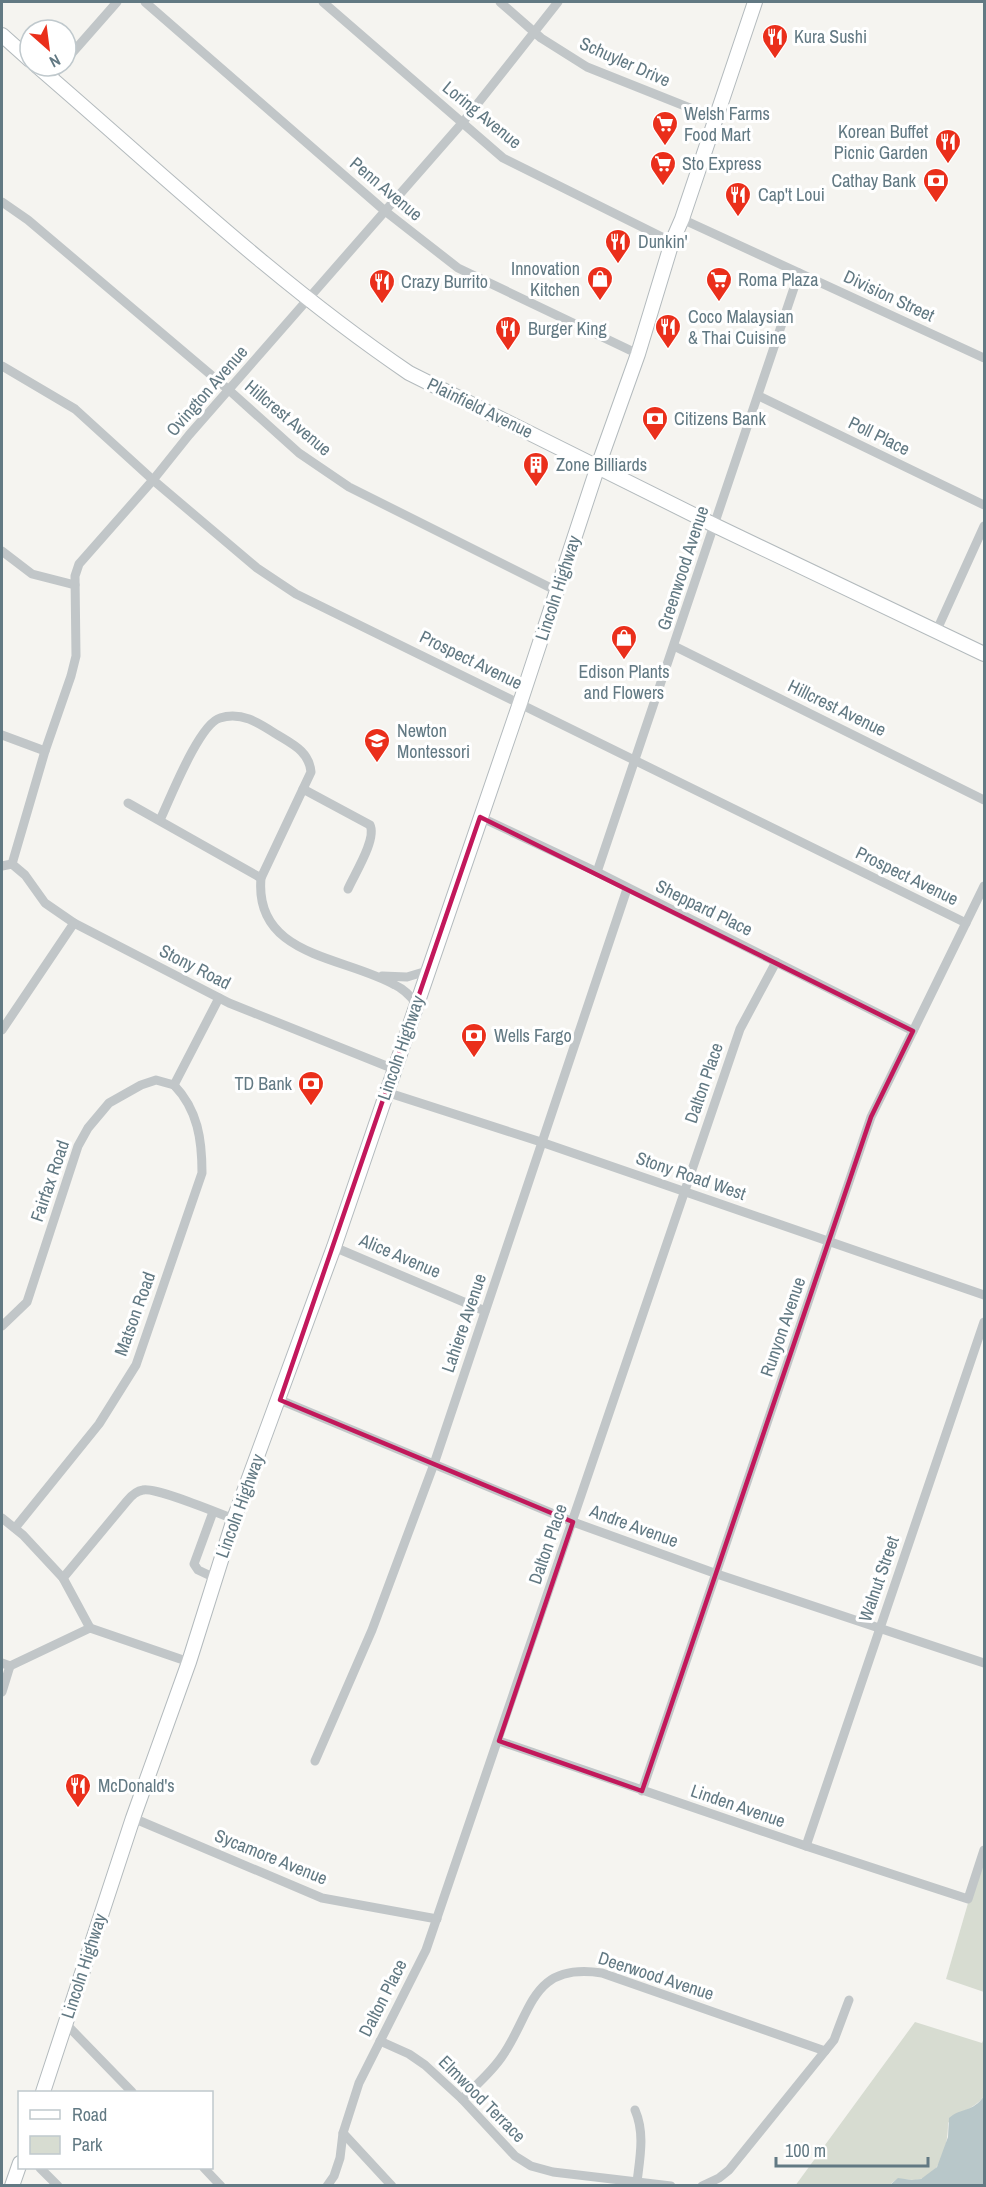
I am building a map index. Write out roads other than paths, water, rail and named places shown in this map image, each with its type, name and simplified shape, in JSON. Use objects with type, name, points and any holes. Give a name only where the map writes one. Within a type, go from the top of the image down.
[{"type":"main road","name":"Lincoln Highway","points":[[43,2091],[133,1818],[189,1662],[234,1519],[280,1400],[334,1247],[520,703],[598,466],[638,354],[672,242],[682,219],[755,2]]},
{"type":"main road","points":[[2,35],[18,49]]},
{"type":"main road","name":"Plainfield Avenue","points":[[51,78],[244,245],[363,342],[409,373],[714,525],[984,654]]},
{"type":"main road","points":[[12,2186],[18,2169]]},
{"type":"street","points":[[78,46],[117,2]]},
{"type":"street","name":"Penn Avenue","points":[[145,2],[385,211],[458,268],[638,354]]},
{"type":"street","name":"Loring Avenue","points":[[322,2],[503,158],[672,242]]},
{"type":"street","name":"Schuyler Drive","points":[[500,2],[535,32],[587,67],[715,118]]},
{"type":"street","name":"Ovington Avenue","points":[[12,864],[76,656],[75,576],[79,564],[463,122],[558,2]]},
{"type":"street","name":"Hillcrest Avenue","points":[[2,202],[28,220],[230,391],[299,453],[349,487],[557,591]]},
{"type":"street","name":"Division Street","points":[[682,219],[984,358]]},
{"type":"street","name":"Greenwood Avenue","points":[[597,872],[799,273]]},
{"type":"street","name":"Prospect Avenue","points":[[2,366],[75,409],[153,480],[257,568],[296,594],[966,923]]},
{"type":"street","name":"Poll Place","points":[[759,396],[984,505]]},
{"type":"street","points":[[936,632],[984,526]]},
{"type":"street","points":[[2,551],[32,574],[75,585]]},
{"type":"street","name":"Hillcrest Avenue","points":[[674,646],[984,800]]},
{"type":"street","points":[[160,820],[198,739],[218,718],[235,716],[252,719],[299,748],[310,761],[311,772],[261,878],[260,892],[270,924],[282,937],[302,949],[396,985],[416,1003]]},
{"type":"street","points":[[2,735],[45,751]]},
{"type":"street","points":[[303,789],[370,825],[373,830],[372,840],[348,889]]},
{"type":"street","points":[[128,803],[261,878]]},
{"type":"street","name":"Sheppard Place","points":[[480,817],[597,872],[913,1031]]},
{"type":"street","points":[[2,866],[12,864]]},
{"type":"street","name":"Stony Road","points":[[12,864],[25,875],[45,903],[74,924],[219,998],[394,1069]]},
{"type":"street","name":"Runyon Avenue","points":[[642,1791],[871,1117],[984,886]]},
{"type":"street","name":"Lahiere Avenue","points":[[315,1761],[372,1630],[434,1464],[627,889]]},
{"type":"street","points":[[2,1030],[74,924]]},
{"type":"street","name":"Dalton Place","points":[[327,2186],[334,2176],[340,2158],[343,2133],[359,2083],[426,1950],[741,1029],[776,962]]},
{"type":"street","points":[[374,976],[407,977],[427,971]]},
{"type":"street","points":[[174,1084],[219,998]]},
{"type":"street","name":"Fairfax Road","points":[[2,1326],[27,1302],[78,1146],[88,1128],[109,1103],[141,1085],[156,1080],[174,1084]]},
{"type":"street","name":"Matson Road","points":[[15,1528],[99,1424],[136,1365],[202,1173],[200,1129],[190,1106],[174,1084]]},
{"type":"street","name":"Stony Road West","points":[[386,1092],[830,1240],[984,1295]]},
{"type":"street","name":"Alice Avenue","points":[[334,1247],[485,1311]]},
{"type":"street","name":"Walnut Street","points":[[806,1846],[984,1322]]},
{"type":"street","name":"Andre Avenue","points":[[280,1400],[573,1522],[717,1574],[984,1663]]},
{"type":"street","points":[[63,1578],[136,1492],[143,1489],[158,1490],[234,1519]]},
{"type":"street","points":[[213,1512],[194,1564],[198,1570],[215,1578]]},
{"type":"street","points":[[2,1518],[45,1556],[63,1578],[90,1628],[189,1662]]},
{"type":"street","points":[[2,1692],[6,1665],[90,1628]]},
{"type":"street","name":"Linden Avenue","points":[[499,1741],[968,1899],[984,1850]]},
{"type":"street","name":"Sycamore Avenue","points":[[133,1818],[322,1898],[437,1920]]},
{"type":"street","name":"Deerwood Avenue","points":[[462,2099],[492,2070],[504,2054],[533,1996],[552,1980],[568,1972],[584,1970],[602,1972],[825,2051]]},
{"type":"street","points":[[702,2186],[729,2170],[825,2051],[840,2030],[849,2000]]},
{"type":"street","points":[[66,2024],[131,2091]]},
{"type":"street","name":"Elmwood Terrace","points":[[380,2041],[409,2054],[425,2065],[462,2099],[515,2156],[531,2166],[553,2172],[671,2186]]},
{"type":"street","points":[[635,2109],[642,2137],[637,2182]]},
{"type":"street","points":[[343,2133],[393,2186]]},
{"type":"street","points":[[41,2169],[58,2186]]},
{"type":"street","points":[[205,2169],[221,2186]]},
{"type":"place","name":"Kura Sushi","points":[[775,60]]},
{"type":"place","name":"Welsh Farms Food Mart","points":[[665,147]]},
{"type":"place","name":"Korean Buffet Picnic Garden","points":[[948,165]]},
{"type":"place","name":"Sto Express","points":[[663,187]]},
{"type":"place","name":"Cathay Bank","points":[[936,204]]},
{"type":"place","name":"Cap't Loui","points":[[738,218]]},
{"type":"place","name":"Dunkin'","points":[[618,265]]},
{"type":"place","name":"Innovation Kitchen","points":[[600,302]]},
{"type":"place","name":"Roma Plaza","points":[[719,303]]},
{"type":"place","name":"Crazy Burrito","points":[[382,305]]},
{"type":"place","name":"Coco Malaysian & Thai Cuisine","points":[[668,350]]},
{"type":"place","name":"Burger King","points":[[508,352]]},
{"type":"place","name":"Citizens Bank","points":[[655,442]]},
{"type":"place","name":"Zone Billiards","points":[[536,488]]},
{"type":"place","name":"Edison Plants and Flowers","points":[[624,661]]},
{"type":"place","name":"Newton Montessori","points":[[377,764]]},
{"type":"place","name":"Wells Fargo","points":[[474,1059]]},
{"type":"place","name":"TD Bank","points":[[311,1107]]},
{"type":"place","name":"McDonald's","points":[[78,1809]]}]
